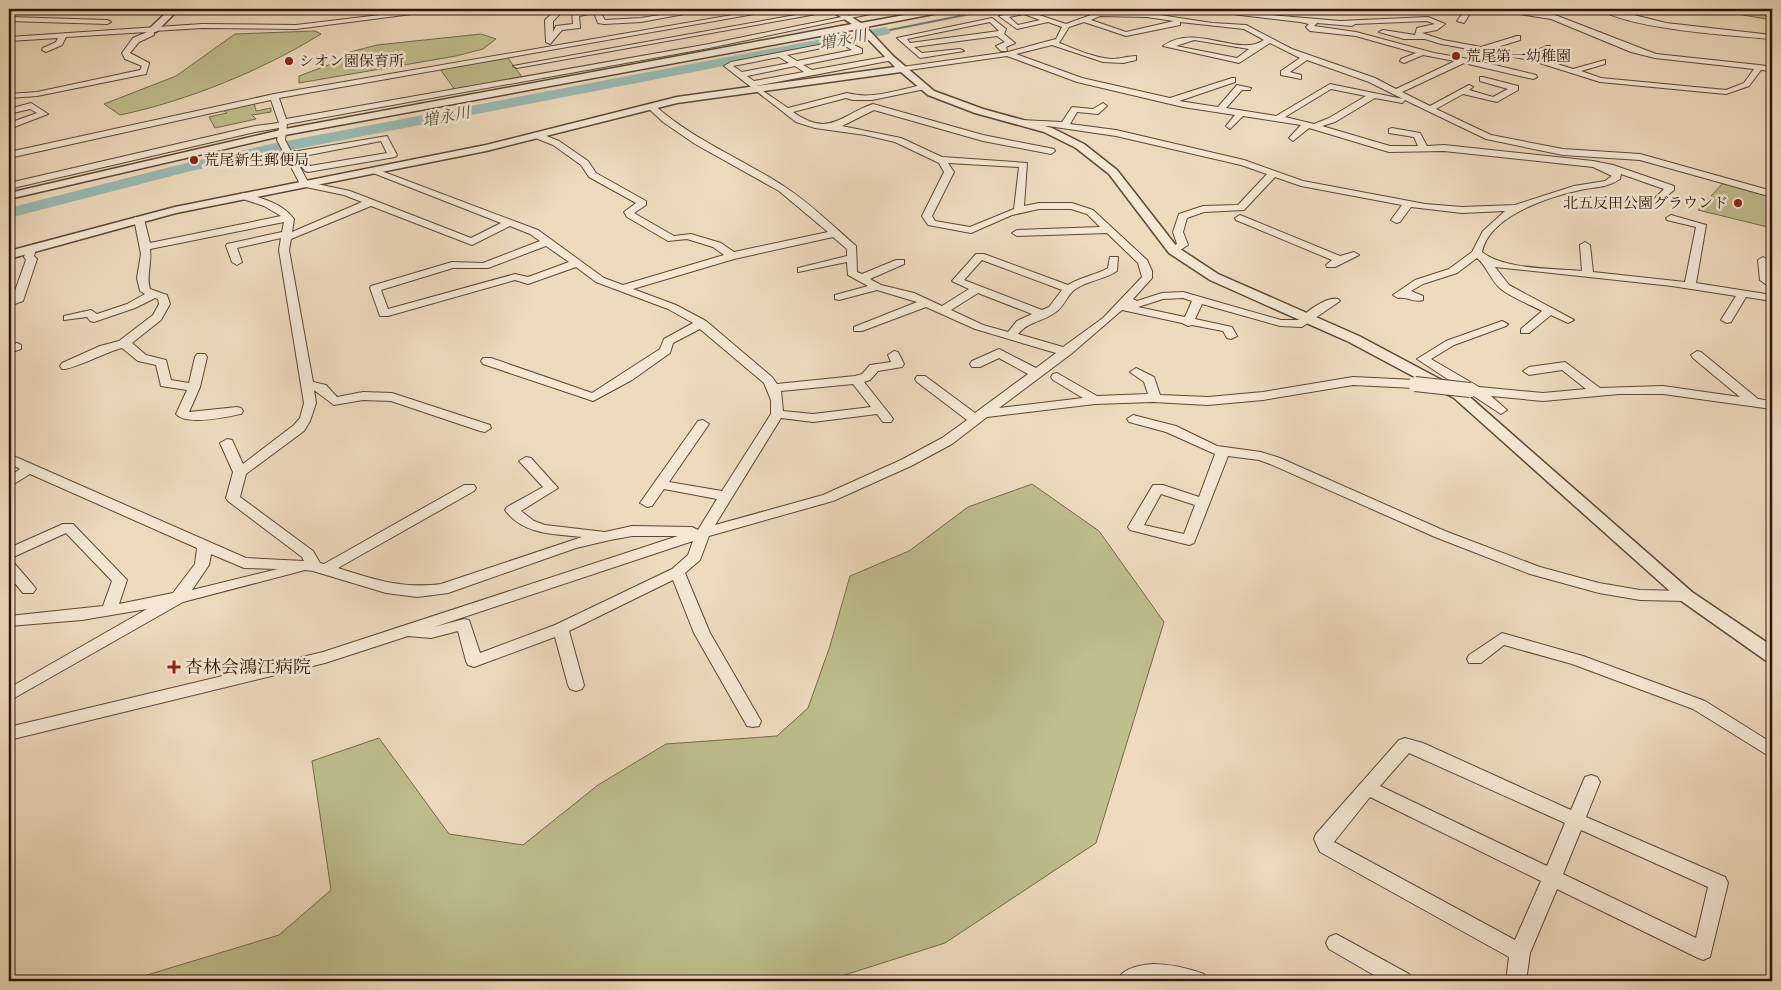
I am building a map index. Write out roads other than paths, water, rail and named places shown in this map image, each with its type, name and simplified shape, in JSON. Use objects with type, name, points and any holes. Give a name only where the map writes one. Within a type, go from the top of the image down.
[{"type":"street","points":[[118,9],[250,9]]},
{"type":"street","points":[[96,34],[123,9]]},
{"type":"street","points":[[9,44],[12,39],[160,29],[215,26],[296,27],[446,9]]},
{"type":"street","points":[[550,48],[549,20],[562,9]]},
{"type":"street","points":[[549,37],[555,36],[559,28],[577,26],[575,14],[596,10],[601,21],[604,22],[641,20],[707,9]]},
{"type":"street","points":[[9,155],[274,96],[778,9]]},
{"type":"street","points":[[517,66],[836,9],[865,32],[922,87],[948,100],[1048,130],[1074,143],[1113,172],[1174,250],[1214,277],[1386,354],[1459,395],[1686,596],[1772,655]]},
{"type":"street","points":[[9,196],[283,130],[527,78],[789,31],[890,9]]},
{"type":"street","points":[[9,186],[210,139],[283,130],[642,66],[865,32],[949,9]]},
{"type":"street","points":[[1082,9],[1246,27],[1268,41],[1306,57],[1372,80],[1476,132],[1527,146],[1563,152],[1640,157],[1772,194]]},
{"type":"street","points":[[1226,9],[1242,16],[1246,27]]},
{"type":"street","points":[[1460,9],[1467,12],[1462,21]]},
{"type":"street","points":[[1492,9],[1552,18],[1634,50],[1655,56],[1772,69]]},
{"type":"street","points":[[1605,9],[1648,18],[1772,37]]},
{"type":"street","points":[[160,29],[174,10]]},
{"type":"street","points":[[9,96],[37,94],[143,72],[146,66],[140,61],[128,57],[126,53],[132,44],[143,36],[160,29],[234,10]]},
{"type":"street","points":[[1382,11],[1398,20]]},
{"type":"street","points":[[10,20],[27,12]]},
{"type":"street","points":[[761,12],[789,31]]},
{"type":"street","points":[[1048,20],[1017,27],[1003,16],[1024,12],[1048,20],[1066,26],[1103,12]]},
{"type":"street","points":[[1236,14],[1343,22],[1428,19],[1440,24],[1417,32],[1424,36]]},
{"type":"street","points":[[1298,18],[1313,23],[1310,27],[1313,29],[1356,34],[1423,52],[1533,77]]},
{"type":"street","points":[[1082,19],[1130,34]]},
{"type":"street","points":[[10,20],[107,22]]},
{"type":"street","points":[[970,50],[920,56],[901,38],[992,20],[1003,31],[1000,33]]},
{"type":"street","points":[[1118,38],[1183,21]]},
{"type":"street","points":[[1343,22],[1394,35],[1424,36],[1526,58],[1572,72],[1624,83],[1726,92],[1739,90],[1750,84],[1759,68]]},
{"type":"street","points":[[683,26],[710,46]]},
{"type":"street","points":[[9,255],[139,219],[536,135],[650,106],[755,88],[1009,54],[1060,40],[1066,26]]},
{"type":"street","points":[[573,27],[577,36]]},
{"type":"street","points":[[909,45],[1000,33],[1027,33],[1044,30]]},
{"type":"street","points":[[865,32],[844,42],[728,66],[753,84],[758,84],[890,58]]},
{"type":"street","points":[[990,47],[1011,43],[1000,33]]},
{"type":"street","points":[[46,50],[59,43],[63,36]]},
{"type":"street","points":[[1157,50],[1194,38],[1227,45],[1258,48]]},
{"type":"street","points":[[1482,50],[1517,38]]},
{"type":"street","points":[[601,40],[625,61],[637,62],[642,66]]},
{"type":"street","points":[[1167,46],[1238,61],[1268,41]]},
{"type":"street","points":[[844,42],[871,61]]},
{"type":"street","points":[[1053,43],[1089,57],[1120,63],[1133,58]]},
{"type":"street","points":[[1000,46],[1009,54],[1080,80],[1169,101],[1311,125],[1389,149],[1444,148],[1611,167],[1671,188],[1656,202]]},
{"type":"street","points":[[1526,58],[1548,48]]},
{"type":"street","points":[[740,75],[859,51]]},
{"type":"street","points":[[951,52],[962,61]]},
{"type":"street","points":[[1404,61],[1423,52]]},
{"type":"street","points":[[780,54],[810,74]]},
{"type":"street","points":[[506,56],[527,78]]},
{"type":"street","points":[[1298,77],[1284,73],[1306,57]]},
{"type":"street","points":[[1396,92],[1463,60]]},
{"type":"street","points":[[1572,72],[1602,62]]},
{"type":"street","points":[[1430,109],[1501,69]]},
{"type":"street","points":[[1462,91],[1494,100],[1515,88],[1484,79]]},
{"type":"street","points":[[1111,87],[1125,81]]},
{"type":"street","points":[[1169,101],[1238,85],[1220,110]]},
{"type":"street","points":[[1278,118],[1330,86],[1416,102]]},
{"type":"street","points":[[786,111],[846,95],[852,99],[865,99],[922,87]]},
{"type":"street","points":[[755,88],[786,111],[805,122],[898,140],[940,160],[1024,165],[1019,210]]},
{"type":"street","points":[[1293,138],[1311,125],[1332,120],[1374,95]]},
{"type":"street","points":[[274,96],[287,152],[304,184],[371,202],[472,242],[510,222]]},
{"type":"street","points":[[9,111],[31,106],[44,114],[9,126]]},
{"type":"street","points":[[650,106],[682,134],[792,196],[852,248],[852,273],[860,279],[876,287],[910,295],[926,304],[994,332],[1011,335],[1067,352]]},
{"type":"street","points":[[1064,126],[1075,109],[1095,112],[1103,106]]},
{"type":"street","points":[[831,128],[873,107],[938,127],[1015,146],[1051,151]]},
{"type":"street","points":[[1230,126],[1241,113]]},
{"type":"street","points":[[1024,122],[1064,126],[1152,141],[1244,163],[1301,183],[1408,204],[1462,210],[1516,208],[1577,188],[1608,183],[1617,177],[1611,170],[1597,165]]},
{"type":"street","points":[[1392,130],[1417,135],[1424,149]]},
{"type":"street","points":[[536,135],[556,142],[585,163],[592,175],[643,203],[629,212],[630,215],[672,239],[687,236],[717,245],[732,256]]},
{"type":"street","points":[[287,152],[298,154],[384,138],[392,154],[308,169],[298,154]]},
{"type":"street","points":[[9,734],[326,658],[703,533],[795,509],[844,491],[939,446],[1067,352],[1123,304],[1142,285],[1147,272],[1143,262],[1090,212],[1072,206],[1039,206],[1019,210],[971,230],[932,223],[927,216],[949,172],[940,160]]},
{"type":"street","points":[[373,171],[534,232],[549,241],[600,280],[672,307],[702,323],[768,380],[778,398],[778,414],[703,533],[695,557],[677,572],[561,629],[474,661],[464,624],[431,633],[416,633],[409,630]]},
{"type":"street","points":[[1247,233],[1239,225],[1241,213],[1273,173]]},
{"type":"street","points":[[243,196],[270,205],[284,213],[288,218],[284,250],[310,403],[306,418],[299,428],[240,472],[233,498],[308,554],[320,567]]},
{"type":"street","points":[[237,262],[231,246],[300,234],[371,202]]},
{"type":"street","points":[[1396,220],[1408,204]]},
{"type":"street","points":[[1477,253],[1477,247],[1491,228],[1516,208]]},
{"type":"street","points":[[1174,250],[1183,245],[1178,232],[1182,216],[1203,209],[1241,213],[1335,262],[1354,255]]},
{"type":"street","points":[[145,247],[288,218]]},
{"type":"street","points":[[1671,218],[1701,225],[1690,286]]},
{"type":"street","points":[[66,366],[104,348],[123,344],[160,314],[164,307],[163,297],[152,295],[145,291],[142,284],[141,275],[146,262],[139,219]]},
{"type":"street","points":[[1017,233],[1110,230]]},
{"type":"street","points":[[621,289],[732,256],[836,233]]},
{"type":"street","points":[[484,266],[549,241]]},
{"type":"street","points":[[1585,244],[1588,275]]},
{"type":"street","points":[[9,303],[17,301],[32,259],[29,257],[31,249]]},
{"type":"street","points":[[1477,253],[1486,260],[1510,267],[1690,286],[1772,298]]},
{"type":"street","points":[[1419,298],[1400,293],[1419,282],[1453,271],[1477,253]]},
{"type":"street","points":[[1043,314],[957,281],[980,256],[1069,290]]},
{"type":"street","points":[[802,270],[852,258]]},
{"type":"street","points":[[1011,335],[1021,323],[1053,309],[1069,290],[1084,279],[1113,269],[1114,259]]},
{"type":"street","points":[[1486,260],[1495,277],[1505,287],[1568,320]]},
{"type":"street","points":[[1763,260],[1765,280],[1772,286]]},
{"type":"street","points":[[860,279],[900,262]]},
{"type":"street","points":[[515,278],[384,314],[375,288],[452,265],[484,266],[528,281],[577,263]]},
{"type":"street","points":[[839,296],[876,287]]},
{"type":"street","points":[[942,311],[977,289]]},
{"type":"street","points":[[1727,320],[1744,294]]},
{"type":"street","points":[[68,318],[91,313],[94,319],[131,306],[152,295]]},
{"type":"street","points":[[1123,304],[1138,304],[1162,296],[1184,295],[1280,322],[1302,324],[1306,318],[1334,301]]},
{"type":"street","points":[[1188,323],[1198,300]]},
{"type":"street","points":[[858,329],[926,304]]},
{"type":"street","points":[[1123,304],[1188,323],[1228,329],[1231,336]]},
{"type":"street","points":[[1525,331],[1549,311]]},
{"type":"street","points":[[487,361],[593,397],[628,377],[666,351],[668,341],[702,323]]},
{"type":"street","points":[[1501,410],[1423,359],[1450,343],[1502,324]]},
{"type":"street","points":[[123,344],[130,346],[142,358],[162,363],[165,383],[194,387]]},
{"type":"street","points":[[976,364],[999,353],[1038,374]]},
{"type":"street","points":[[774,388],[856,380],[866,377],[874,368],[898,364],[894,355]]},
{"type":"street","points":[[1697,355],[1754,402]]},
{"type":"street","points":[[201,357],[194,387],[182,414],[190,417],[237,411]]},
{"type":"street","points":[[1530,371],[1565,366],[1597,392]]},
{"type":"street","points":[[1136,372],[1150,380],[1156,398]]},
{"type":"street","points":[[1057,377],[1096,400]]},
{"type":"street","points":[[921,379],[980,417],[1096,400],[1156,398],[1208,401],[1263,396],[1353,380],[1542,396],[1663,390],[1772,405]]},
{"type":"street","points":[[778,414],[813,418],[884,415],[856,380]]},
{"type":"street","points":[[307,385],[322,388],[334,402],[363,396],[392,396],[485,428]]},
{"type":"street","points":[[1133,419],[1171,429],[1214,450],[1276,460],[1440,534],[1535,571],[1599,588],[1640,595],[1686,596]]},
{"type":"street","points":[[647,503],[702,424]]},
{"type":"street","points":[[227,443],[240,472]]},
{"type":"street","points":[[1203,503],[1158,488],[1135,527],[1189,540],[1223,451]]},
{"type":"street","points":[[9,458],[29,469],[244,563],[320,567],[386,588],[417,592],[444,590],[572,544],[610,535],[652,531],[703,533]]},
{"type":"street","points":[[526,461],[551,488],[512,510],[528,524],[544,528],[610,535]]},
{"type":"street","points":[[9,483],[29,469]]},
{"type":"street","points":[[660,484],[726,496]]},
{"type":"street","points":[[9,621],[36,620],[178,598],[320,567],[469,488]]},
{"type":"street","points":[[9,554],[68,527],[120,580],[110,609]]},
{"type":"street","points":[[9,695],[178,598],[202,565],[205,546]]},
{"type":"street","points":[[9,566],[28,589]]},
{"type":"street","points":[[677,572],[702,633],[753,721]]},
{"type":"street","points":[[561,629],[576,684]]},
{"type":"street","points":[[1475,659],[1502,639],[1577,660],[1699,705],[1772,751]]},
{"type":"street","points":[[1368,788],[1703,951],[1718,883],[1418,748],[1405,746],[1323,839],[1327,848],[1520,953]]},
{"type":"street","points":[[1516,981],[1520,953],[1591,782]]},
{"type":"street","points":[[1336,943],[1402,981]]},
{"type":"street","points":[[1127,981],[1138,976],[1162,973],[1197,981]]},
{"type":"waterway","points":[[885,31],[995,9]]},
{"type":"waterway","name":"増永川","points":[[9,213],[190,167],[276,148],[885,31]]},
{"type":"place","name":"荒尾第一幼稚園","points":[[1456,56]]},
{"type":"place","name":"シオン園保育所","points":[[289,61]]},
{"type":"place","name":"荒尾新生郵便局","points":[[194,160]]},
{"type":"place","name":"北五反田公園グラウンド","points":[[1738,203]]},
{"type":"place","name":"杏林会鴻江病院","points":[[174,667]]}]
